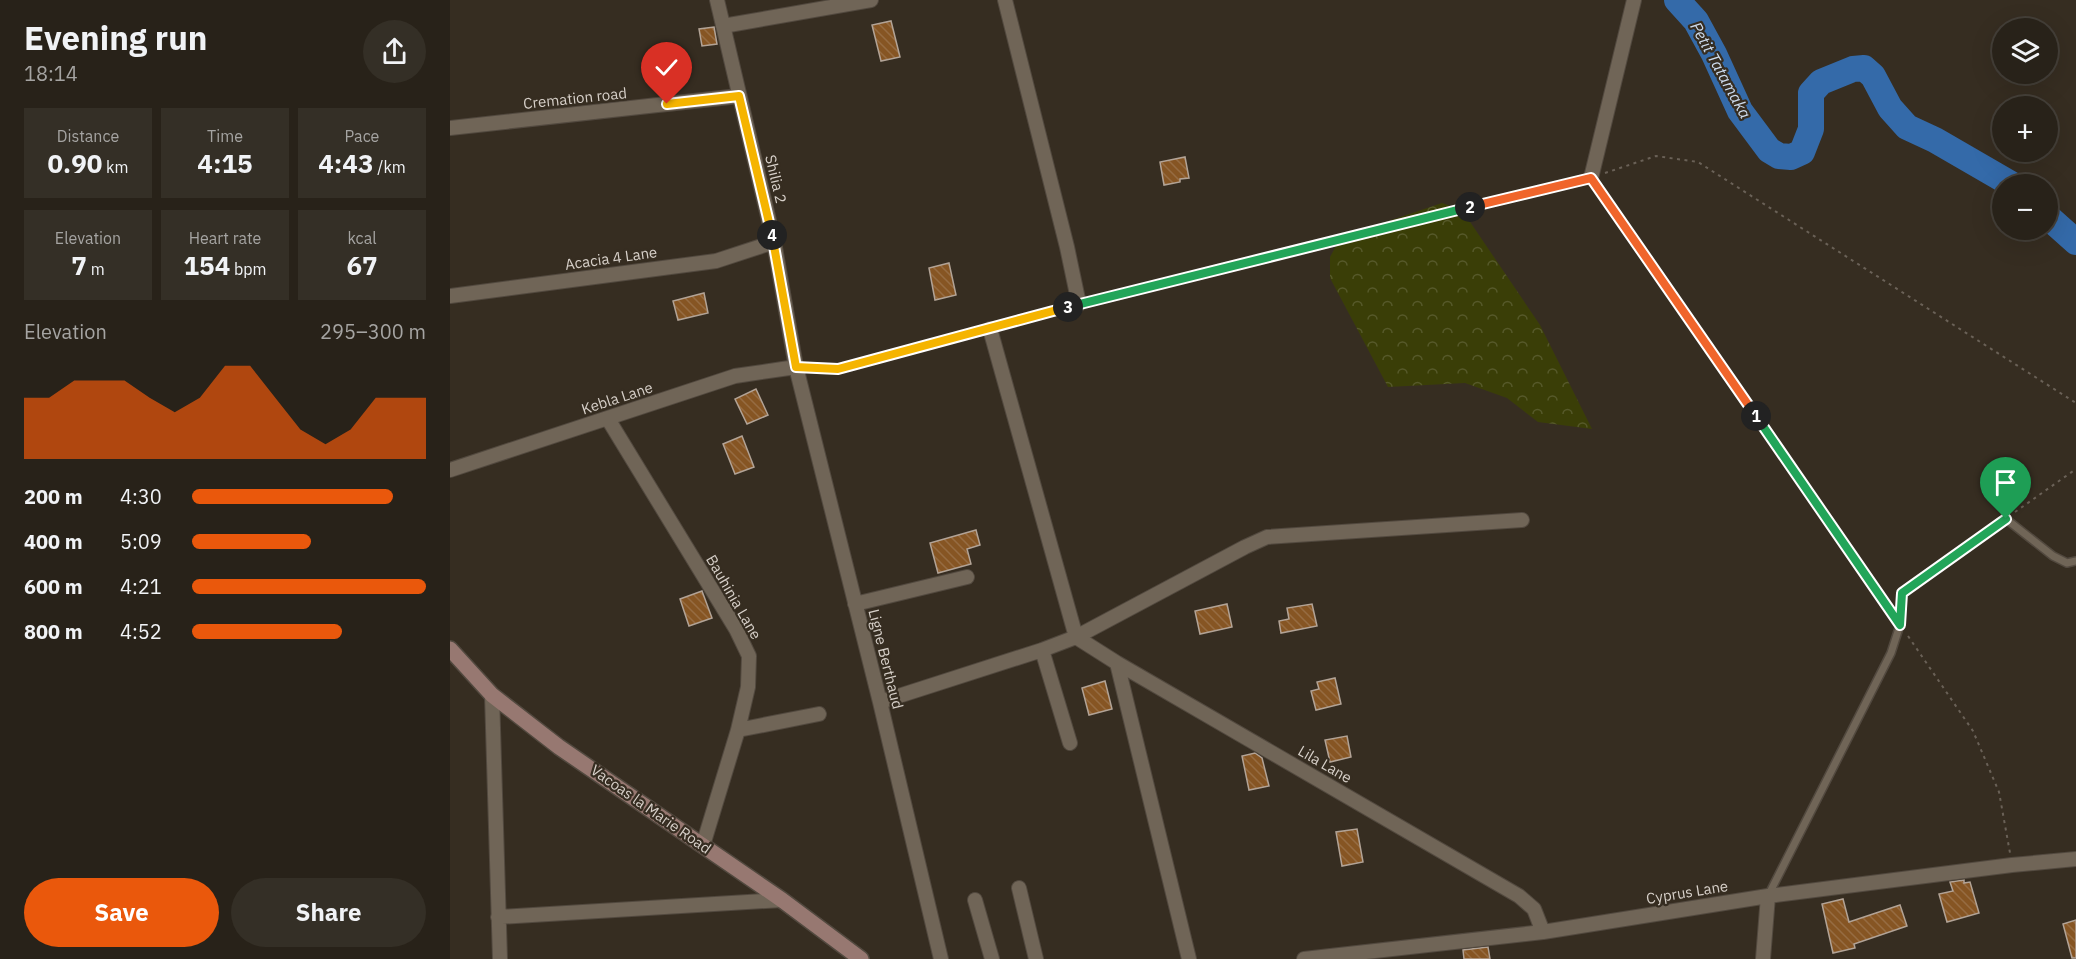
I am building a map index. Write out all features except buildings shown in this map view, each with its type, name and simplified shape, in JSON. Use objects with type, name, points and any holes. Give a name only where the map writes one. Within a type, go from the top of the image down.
[{"type":"main road","name":"Vacoas la Marie Road","points":[[450,649],[492,695],[559,747],[782,900],[861,959]]},
{"type":"street","name":"Shilia 2","points":[[717,0],[774,242],[796,367]]},
{"type":"street","points":[[723,26],[871,0]]},
{"type":"street","points":[[1005,0],[1079,304]]},
{"type":"street","points":[[1591,178],[1634,0]]},
{"type":"street","name":"Cremation road","points":[[450,128],[739,96]]},
{"type":"street","name":"Acacia 4 Lane","points":[[450,296],[716,261],[774,242]]},
{"type":"street","points":[[990,329],[1076,638]]},
{"type":"street","name":"Kebla Lane","points":[[450,470],[735,376],[796,367]]},
{"type":"street","name":"Ligne Berthaud","points":[[796,367],[880,702],[941,959]]},
{"type":"street","name":"Bauhinia Lane","points":[[608,419],[736,629],[749,657],[748,687],[738,730],[703,845]]},
{"type":"street","points":[[880,702],[1076,638],[1267,537],[1522,520]]},
{"type":"street","points":[[855,604],[967,577]]},
{"type":"street","name":"Lila Lane","points":[[1076,638],[1520,896],[1534,909],[1543,932]]},
{"type":"street","points":[[1042,650],[1070,743]]},
{"type":"street","points":[[1117,663],[1189,959]]},
{"type":"street","points":[[492,695],[500,959]]},
{"type":"street","points":[[738,730],[819,714]]},
{"type":"street","name":"Cyprus Lane","points":[[1304,959],[1401,953],[1768,896],[2076,859]]},
{"type":"street","points":[[1019,888],[1036,959]]},
{"type":"street","points":[[1763,959],[1768,896]]},
{"type":"street","points":[[498,917],[782,900]]},
{"type":"street","points":[[975,900],[992,959]]},
{"type":"lane","points":[[1768,896],[1891,653],[1900,625],[1902,593],[2006,519],[2053,556],[2067,563],[2076,561]]},
{"type":"path","points":[[796,367],[838,369],[1079,304],[1591,178],[1656,156],[1698,162],[2076,403]]},
{"type":"path","points":[[1591,178],[1973,731],[1999,792],[2012,865]]},
{"type":"path","points":[[2006,519],[2076,469]]},
{"type":"green space","points":[[1442,203],[1462,210],[1540,325],[1592,429],[1538,422],[1507,398],[1465,383],[1388,387],[1330,278],[1330,257],[1341,237]]},
{"type":"waterway","name":"Petit Tatamaka","points":[[1677,0],[1696,21],[1740,111],[1769,150],[1779,156],[1791,157],[1802,152],[1811,129],[1811,93],[1821,82],[1853,69],[1864,68],[1873,76],[1890,108],[1907,127],[1935,140],[1994,174]]},
{"type":"waterway","name":"Petit Tatamaka","points":[[2058,226],[2076,242]]},
{"type":"route","points":[[667,104],[739,96],[774,242],[796,367],[838,369],[1079,304],[1591,178],[1900,625],[1902,593],[2006,519]]}]
